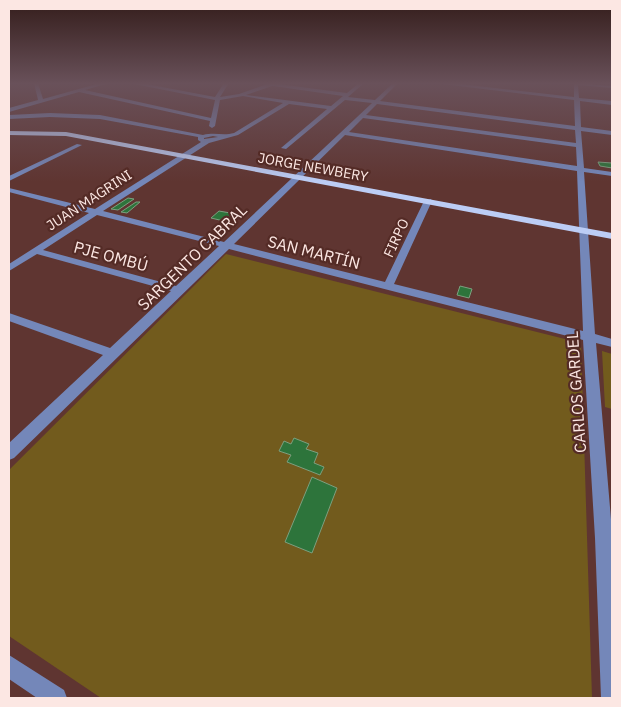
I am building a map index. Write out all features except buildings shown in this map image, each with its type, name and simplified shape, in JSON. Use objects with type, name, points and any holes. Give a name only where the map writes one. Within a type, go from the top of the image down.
[{"type":"main road","name":"JORGE NEWBERY","points":[[9,133],[66,134],[612,236]]},
{"type":"street","points":[[9,117],[30,116]]},
{"type":"street","points":[[75,116],[100,117],[206,137],[219,134],[222,138],[236,134],[265,116]]},
{"type":"street","points":[[196,116],[214,120]]},
{"type":"street","points":[[206,137],[215,116]]},
{"type":"street","points":[[284,148],[322,116]]},
{"type":"street","points":[[362,116],[460,133],[579,145]]},
{"type":"street","name":"SARGENTO CABRAL","points":[[12,445],[113,354],[362,116]]},
{"type":"street","points":[[460,133],[468,116]]},
{"type":"street","points":[[485,116],[612,133]]},
{"type":"street","name":"CARLOS GARDEL","points":[[578,116],[589,337],[608,539],[612,698]]},
{"type":"street","points":[[344,133],[454,146],[612,174]]},
{"type":"street","name":"JUAN MAGRINI","points":[[9,268],[184,156],[206,137]]},
{"type":"street","points":[[9,179],[79,145]]},
{"type":"street","name":"SAN MARTÍN","points":[[9,190],[612,343]]},
{"type":"street","name":"FIRPO","points":[[388,286],[428,201]]},
{"type":"street","name":"PJE OMBÚ","points":[[36,251],[178,290]]},
{"type":"street","points":[[9,317],[113,354]]},
{"type":"street","points":[[9,666],[56,698]]},
{"type":"shaded area","points":[[226,254],[581,343],[592,698],[101,698],[9,636],[9,470]]},
{"type":"shaded area","points":[[602,351],[612,354],[612,409],[605,407]]}]
